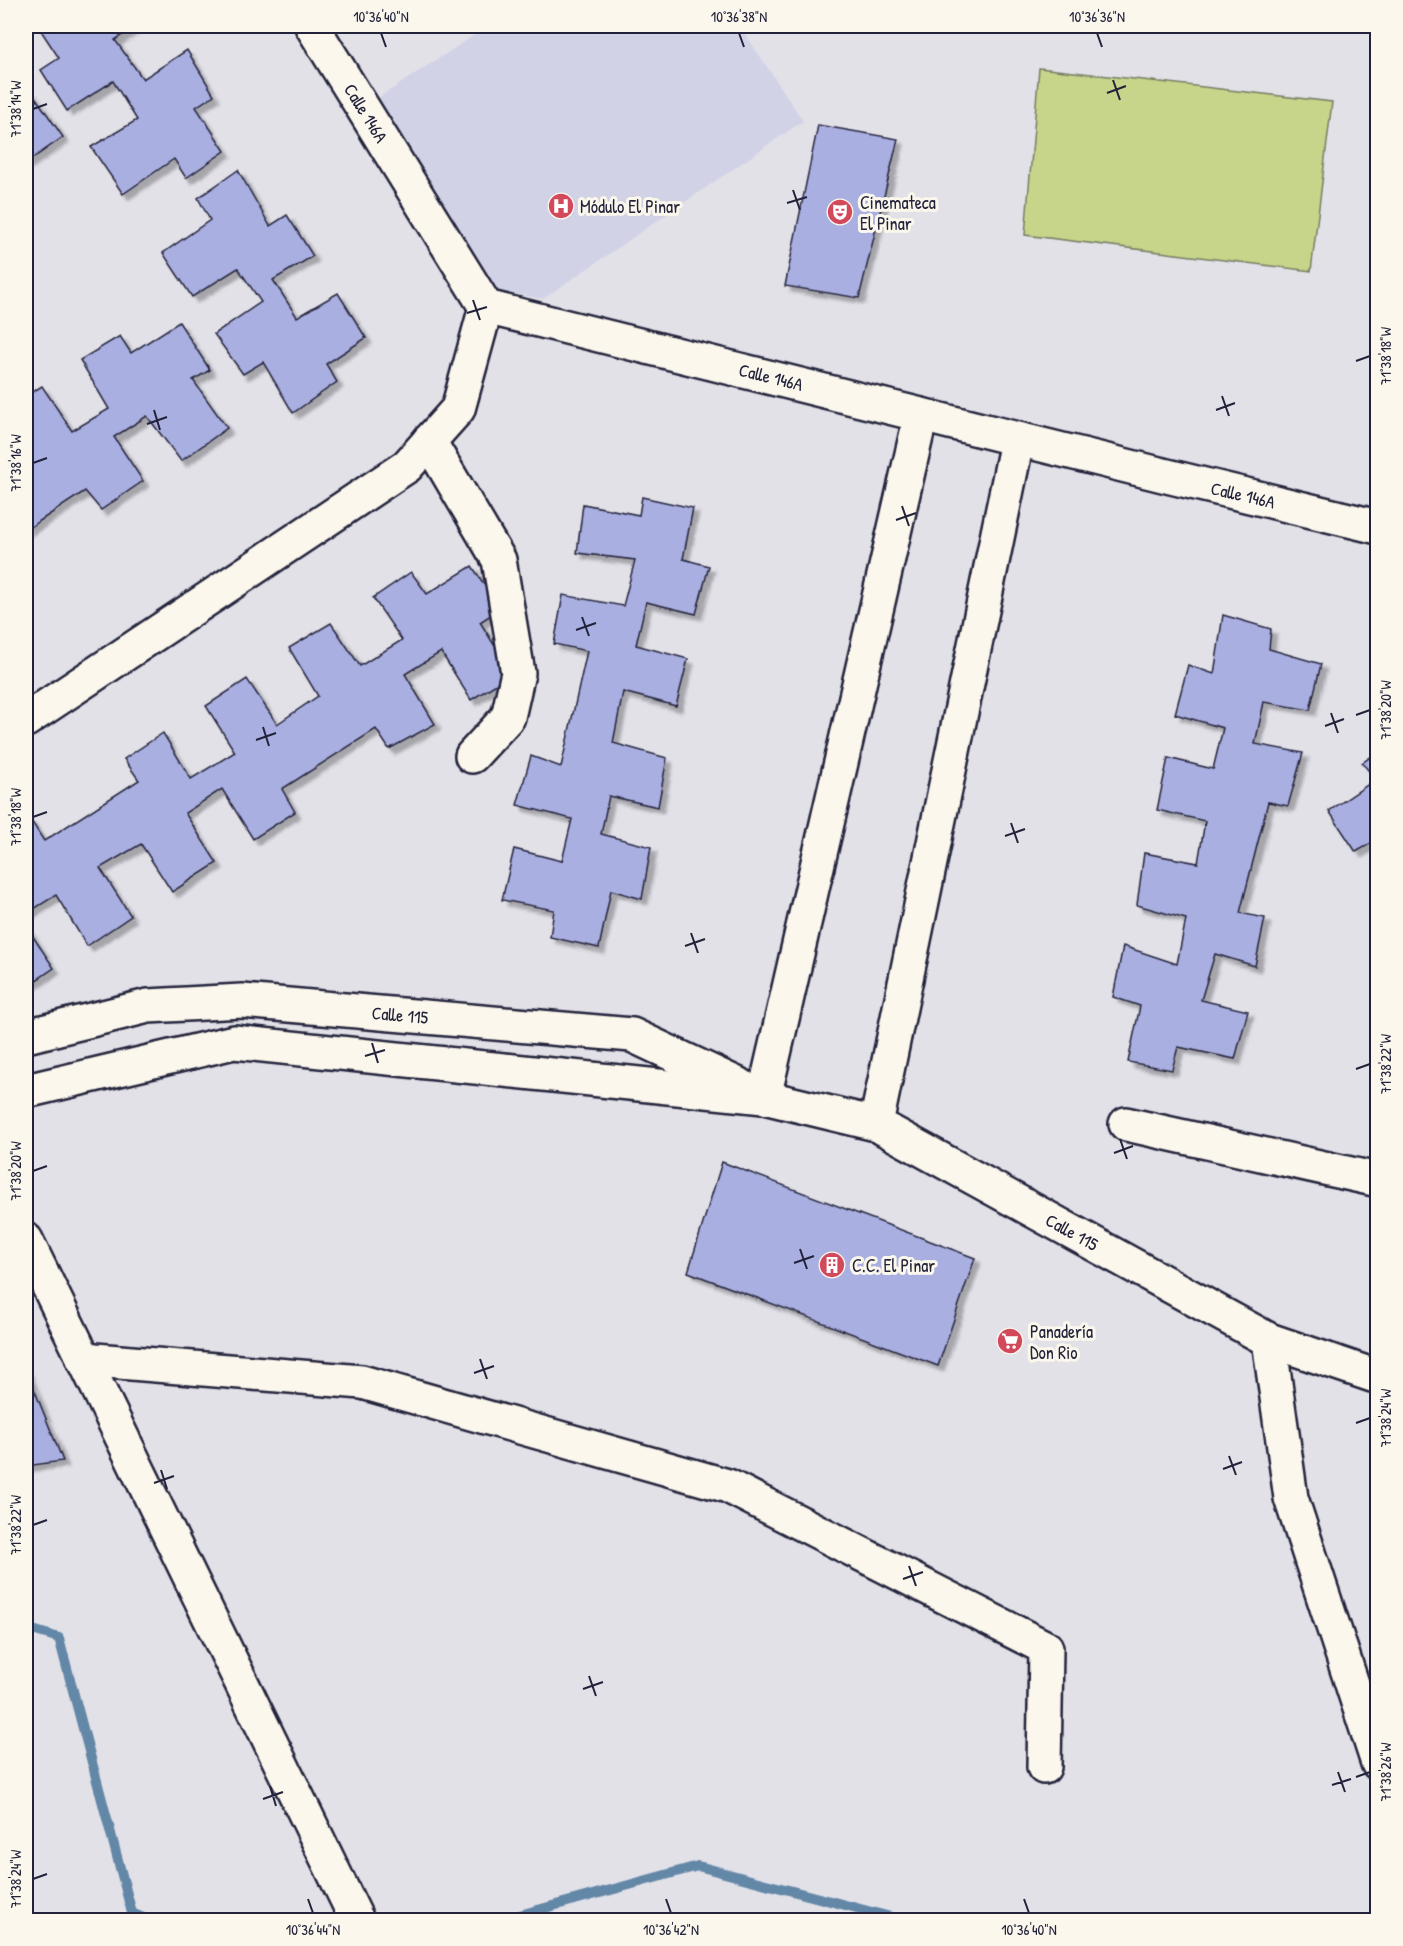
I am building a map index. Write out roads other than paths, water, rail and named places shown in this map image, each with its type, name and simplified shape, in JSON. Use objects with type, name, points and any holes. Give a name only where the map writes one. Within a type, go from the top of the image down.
[{"type":"street","name":"Calle 146A","points":[[312,26],[486,307],[1017,441],[1377,526]]},
{"type":"street","points":[[26,720],[407,466],[458,409],[486,307]]},
{"type":"street","points":[[764,1097],[921,415]]},
{"type":"street","points":[[429,441],[499,560],[518,672],[508,717],[472,756]]},
{"type":"street","points":[[876,1124],[1017,441]]},
{"type":"street","name":"Calle 115","points":[[26,1036],[148,1006],[242,1001],[632,1035],[764,1097]]},
{"type":"street","name":"Calle 115","points":[[26,1091],[234,1042],[764,1097],[876,1124],[1269,1340],[1377,1377]]},
{"type":"street","points":[[1126,1124],[1377,1180]]},
{"type":"street","points":[[26,1240],[357,1920]]},
{"type":"street","points":[[1269,1340],[1291,1498],[1377,1763]]},
{"type":"street","points":[[83,1359],[362,1382],[728,1486],[1046,1648],[1044,1767]]},
{"type":"waterway","points":[[26,1628],[59,1638],[132,1913],[148,1920]]},
{"type":"waterway","points":[[502,1920],[698,1866],[902,1920]]},
{"type":"place","name":"Módulo El Pinar","points":[[561,206]]},
{"type":"place","name":"Cinemateca El Pinar","points":[[840,212]]},
{"type":"place","name":"C.C. El Pinar","points":[[832,1265]]},
{"type":"place","name":"Panadería Don Rio","points":[[1010,1341]]}]
